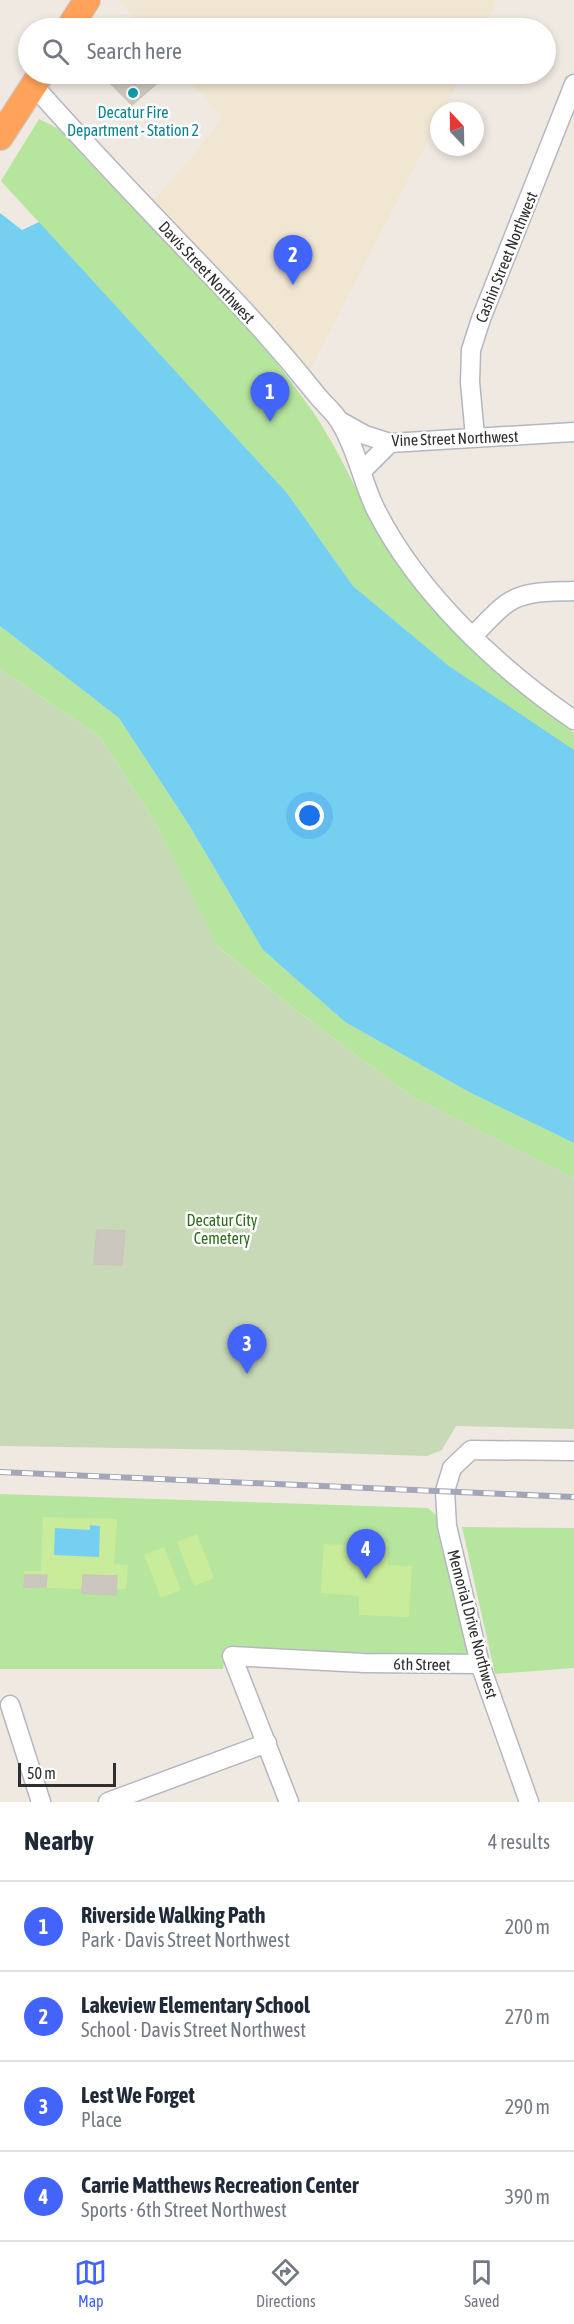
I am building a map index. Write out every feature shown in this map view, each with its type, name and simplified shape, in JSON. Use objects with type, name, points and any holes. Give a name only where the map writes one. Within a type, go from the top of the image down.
[{"type":"highway","points":[[75,18],[87,0]]},
{"type":"highway","points":[[0,137],[35,84]]},
{"type":"street","name":"Davis Street Northwest","points":[[41,84],[89,149],[266,334],[340,421],[363,470],[375,508],[391,536],[429,588],[472,637],[519,679],[574,720]]},
{"type":"street","name":"Cashin Street Northwest","points":[[475,437],[470,381],[471,350],[481,319],[574,84]]},
{"type":"street","name":"Vine Street Northwest","points":[[340,421],[365,435],[390,443],[574,432]]},
{"type":"street","points":[[354,453],[390,443]]},
{"type":"street","points":[[363,470],[390,443]]},
{"type":"street","points":[[472,637],[505,604],[517,598],[535,593],[574,591]]},
{"type":"street","name":"Memorial Drive Northwest","points":[[529,1802],[480,1664],[447,1526],[445,1491],[452,1468],[471,1450],[574,1451]]},
{"type":"street","name":"6th Street","points":[[267,1743],[232,1656],[364,1663],[480,1664]]},
{"type":"street","points":[[10,1705],[41,1802]]},
{"type":"street","points":[[108,1802],[267,1743],[290,1802]]},
{"type":"shaded area","points":[[121,0],[497,0],[489,18],[134,18],[120,2]]},
{"type":"shaded area","points":[[192,84],[457,84],[448,102],[430,102],[430,137],[310,370],[153,200],[193,156],[223,117]]},
{"type":"green space","points":[[39,119],[59,129],[216,294],[276,362],[323,427],[373,520],[414,582],[437,611],[487,663],[515,688],[574,733],[574,754],[449,666],[353,586],[287,493],[1,181]]},
{"type":"green space","points":[[0,626],[119,718],[189,825],[263,950],[345,1022],[469,1092],[574,1143],[574,1178],[411,1096],[292,1007],[217,946],[153,819],[100,737],[0,669]]},
{"type":"green space","name":"Decatur City Cemetery","points":[[0,669],[100,737],[153,819],[218,947],[292,1007],[411,1096],[574,1178],[574,1429],[456,1426],[442,1450],[427,1456],[0,1446]]},
{"type":"green space","points":[[0,1494],[428,1508],[436,1515],[438,1534],[467,1650],[466,1656],[226,1648],[223,1669],[0,1669]]},
{"type":"green space","points":[[43,1517],[117,1519],[114,1564],[128,1565],[126,1589],[116,1589],[116,1595],[82,1593],[82,1589],[24,1587],[24,1571],[41,1571]]},
{"type":"green space","points":[[462,1527],[574,1528],[574,1668],[495,1674]]},
{"type":"green space","points":[[197,1534],[214,1578],[194,1586],[177,1542]]},
{"type":"green space","points":[[348,1540],[388,1543],[388,1565],[412,1566],[409,1617],[359,1615],[359,1596],[321,1593],[324,1544],[348,1545]]},
{"type":"green space","points":[[164,1547],[181,1590],[161,1598],[144,1555]]},
{"type":"water","points":[[0,213],[22,230],[39,222],[287,493],[353,586],[449,666],[574,750],[574,1143],[469,1092],[345,1022],[263,950],[189,825],[119,718],[0,626]]},
{"type":"water","points":[[90,1525],[100,1526],[99,1557],[54,1555],[55,1528],[90,1530]]},
{"type":"building","points":[[111,84],[156,84],[132,105]]},
{"type":"building","points":[[97,1230],[125,1231],[122,1265],[94,1264]]},
{"type":"building","points":[[25,1575],[47,1575],[46,1587],[24,1587]]},
{"type":"building","points":[[83,1575],[117,1576],[116,1595],[82,1593]]},
{"type":"railway","points":[[0,1472],[574,1497]]},
{"type":"place","name":"Decatur Fire Department - Station 2","points":[[133,93]]},
{"type":"place","name":"Lakeview Elementary School","points":[[293,285]]},
{"type":"place","name":"Riverside Walking Path","points":[[270,422]]},
{"type":"place","name":"Lest We Forget","points":[[247,1374]]},
{"type":"place","name":"Carrie Matthews Recreation Center","points":[[366,1579]]}]
